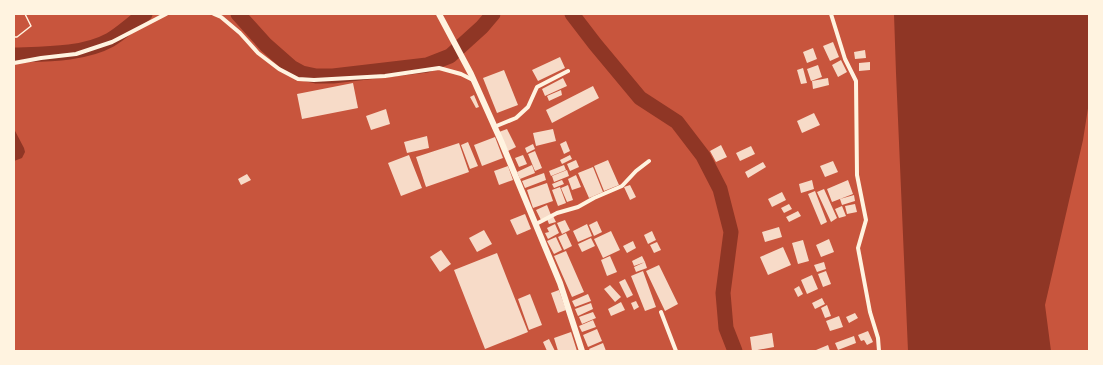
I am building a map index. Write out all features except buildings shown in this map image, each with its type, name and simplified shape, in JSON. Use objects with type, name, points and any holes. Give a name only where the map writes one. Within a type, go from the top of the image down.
[{"type":"street","points":[[14,63],[76,54],[112,42],[166,14]]},
{"type":"street","points":[[214,14],[221,17],[240,33],[258,53],[298,79],[314,80],[385,76],[439,68],[472,77]]},
{"type":"street","points":[[439,14],[472,77],[536,224],[560,283],[582,351]]},
{"type":"street","points":[[831,14],[845,59],[856,81],[857,175],[866,220],[858,248],[870,312],[878,338],[879,351]]},
{"type":"street","points":[[494,127],[516,118],[528,107],[537,87],[568,71]]},
{"type":"street","points":[[536,224],[557,213],[578,208],[594,198],[622,186],[636,171],[649,161]]},
{"type":"street","points":[[660,312],[676,351]]},
{"type":"path","points":[[14,37],[17,37],[32,26],[25,14]]},
{"type":"shaded area","points":[[894,14],[1089,14],[1089,102],[1083,140],[1045,305],[1051,351],[908,351]]},
{"type":"shaded area","points":[[14,129],[25,152],[22,158],[14,161]]},
{"type":"waterway","points":[[14,55],[63,53],[88,49],[110,40],[145,14]]},
{"type":"waterway","points":[[238,14],[266,45],[291,67],[302,73],[316,76],[333,76],[427,65],[450,56],[482,27],[493,14]]},
{"type":"waterway","points":[[572,14],[640,98],[677,122],[703,156],[720,189],[731,232],[723,293],[726,328],[735,351]]}]
